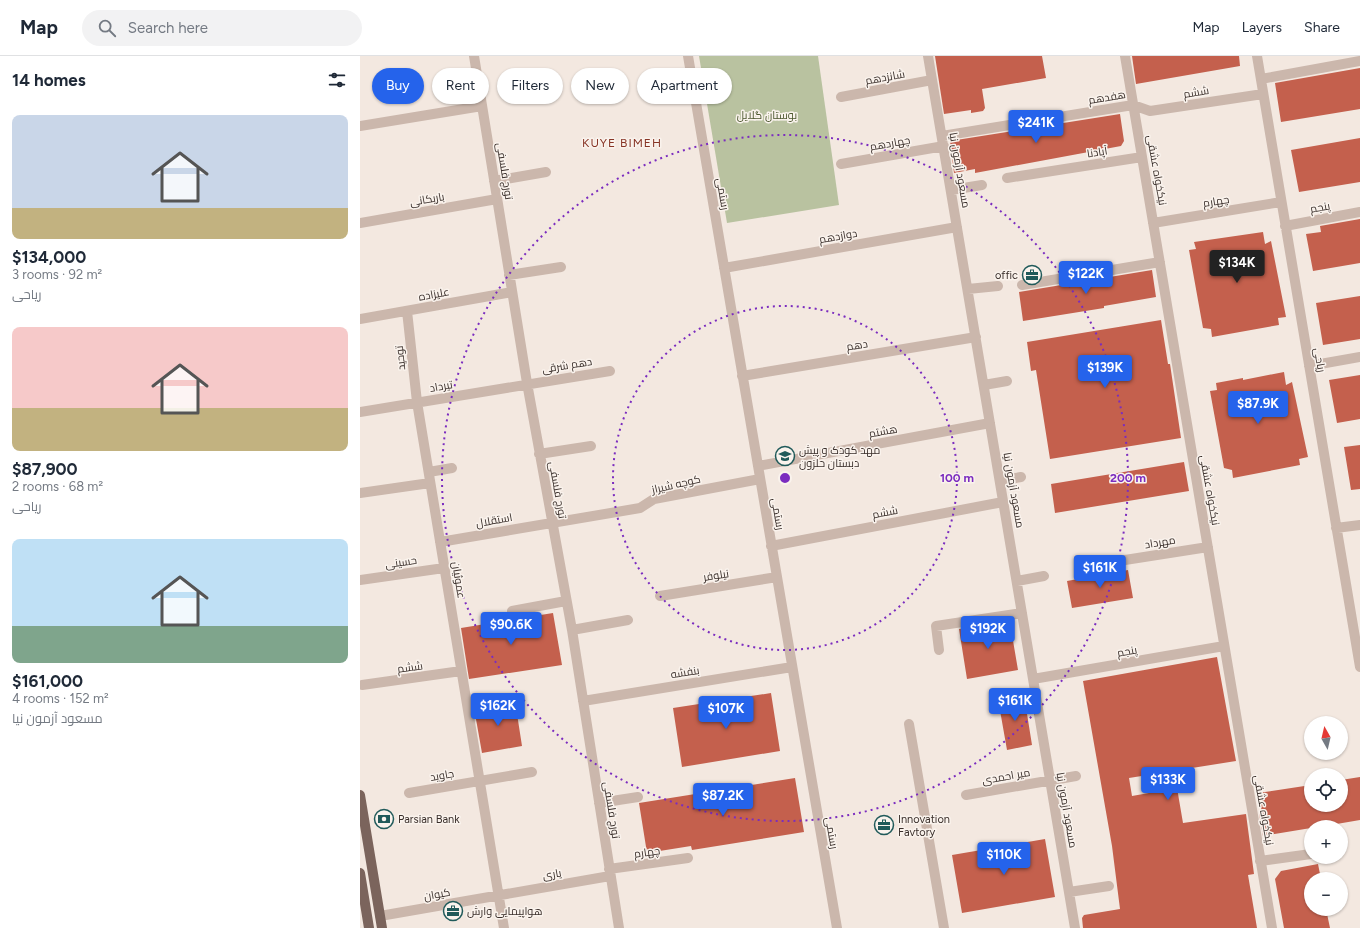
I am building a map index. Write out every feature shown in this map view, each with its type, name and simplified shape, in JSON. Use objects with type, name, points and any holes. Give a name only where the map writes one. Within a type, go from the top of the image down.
[{"type":"main road","points":[[360,794],[382,928]]},
{"type":"main road","points":[[360,872],[369,928]]},
{"type":"street","name":"تورج فلسفی","points":[[474,56],[527,384],[551,522],[572,630],[619,928]]},
{"type":"street","name":"رستمی","points":[[688,56],[836,928]]},
{"type":"street","name":"مسعود آزمون نیا","points":[[928,56],[1075,928]]},
{"type":"street","name":"نیکخواه عشقی","points":[[1125,56],[1272,928]]},
{"type":"street","name":"ریاحی","points":[[1257,56],[1360,667]]},
{"type":"street","points":[[1261,79],[1360,61]]},
{"type":"street","name":"شانزدهم","points":[[841,97],[932,80]]},
{"type":"street","name":"ششم","points":[[1134,105],[1150,111],[1264,94]]},
{"type":"street","name":"هفدهم","points":[[943,141],[1134,105]]},
{"type":"street","points":[[360,124],[482,106]]},
{"type":"street","name":"چهاردهم","points":[[841,164],[943,141]]},
{"type":"street","name":"آپادنا","points":[[1007,178],[1142,158]]},
{"type":"street","points":[[494,181],[546,172]]},
{"type":"street","points":[[951,190],[982,185]]},
{"type":"street","name":"باریکانی","points":[[360,223],[497,199]]},
{"type":"street","name":"چهارم","points":[[1153,223],[1281,202]]},
{"type":"street","name":"پنجم","points":[[1285,226],[1360,212]]},
{"type":"street","name":"دوازدهم","points":[[724,268],[957,227]]},
{"type":"street","points":[[1022,285],[1160,262]]},
{"type":"street","points":[[509,275],[561,266]]},
{"type":"street","points":[[968,289],[998,286]]},
{"type":"street","name":"علیزاده","points":[[360,319],[512,292]]},
{"type":"street","name":"توحید","points":[[407,310],[417,402]]},
{"type":"street","name":"دهم","points":[[742,376],[976,337]]},
{"type":"street","points":[[1309,366],[1360,357]]},
{"type":"street","name":"دهم شرقی","points":[[527,384],[610,371]]},
{"type":"street","points":[[984,385],[1007,381]]},
{"type":"street","name":"تیرداد","points":[[360,412],[527,384]]},
{"type":"street","name":"عموئیان","points":[[417,402],[504,928]]},
{"type":"street","name":"هشتم","points":[[758,466],[990,423]]},
{"type":"street","points":[[539,454],[591,446]]},
{"type":"street","points":[[428,472],[452,468]]},
{"type":"street","points":[[1000,481],[1021,477]]},
{"type":"street","name":"کوچه شیراز","points":[[551,522],[640,508],[654,499],[760,479]]},
{"type":"street","points":[[360,493],[430,483]]},
{"type":"street","name":"ششم","points":[[771,546],[1003,502]]},
{"type":"street","name":"استقلال","points":[[440,542],[551,522]]},
{"type":"street","points":[[1336,528],[1360,525]]},
{"type":"street","name":"مهرداد","points":[[1093,565],[1208,547]]},
{"type":"street","name":"حسینی","points":[[360,580],[444,568]]},
{"type":"street","points":[[1017,581],[1044,576]]},
{"type":"street","name":"نیلوفر","points":[[660,596],[777,577]]},
{"type":"street","points":[[512,611],[566,601]]},
{"type":"street","points":[[939,650],[936,626],[1022,613]]},
{"type":"street","points":[[572,630],[628,620]]},
{"type":"street","name":"پنجم","points":[[1033,679],[1224,646]]},
{"type":"street","name":"بنفشه","points":[[583,701],[792,667]]},
{"type":"street","name":"ششم","points":[[362,685],[461,672]]},
{"type":"street","points":[[909,724],[944,928]]},
{"type":"street","name":"جاوید","points":[[409,793],[532,772]]},
{"type":"street","name":"میر احمدی","points":[[966,795],[1076,776]]},
{"type":"street","points":[[599,803],[638,797]]},
{"type":"street","points":[[1260,861],[1304,855]]},
{"type":"street","name":"چهارم","points":[[610,873],[688,858]]},
{"type":"street","name":"یاری","points":[[498,895],[610,873]]},
{"type":"street","points":[[1069,892],[1109,886]]},
{"type":"street","name":"کیوان","points":[[380,916],[498,895]]},
{"type":"green space","name":"بوستان گلایل","points":[[699,56],[818,56],[839,205],[727,223],[707,104],[732,104],[732,68],[701,68]]},
{"type":"building","points":[[935,56],[1042,56],[1046,78],[982,89],[985,108],[983,111],[971,113],[971,110],[944,114]]},
{"type":"building","points":[[1132,56],[1239,56],[1240,66],[1136,84]]},
{"type":"building","points":[[1360,68],[1360,109],[1281,122],[1275,83]]},
{"type":"building","points":[[1120,114],[1124,141],[1121,146],[975,173],[975,169],[954,173],[950,141]]},
{"type":"building","points":[[1360,138],[1360,182],[1299,192],[1291,150]]},
{"type":"building","points":[[1360,219],[1360,263],[1313,271],[1306,234],[1321,232],[1320,226]]},
{"type":"building","points":[[1263,232],[1265,244],[1271,241],[1286,317],[1278,318],[1279,325],[1212,337],[1211,329],[1203,328],[1189,250],[1196,249],[1194,242]]},
{"type":"building","points":[[1152,270],[1156,297],[1104,306],[1104,308],[1023,321],[1019,292]]},
{"type":"building","points":[[1360,296],[1360,339],[1323,345],[1316,303]]},
{"type":"building","points":[[1161,320],[1168,364],[1170,364],[1181,438],[1050,459],[1036,370],[1031,371],[1027,342]]},
{"type":"building","points":[[1284,372],[1286,385],[1292,382],[1308,457],[1299,459],[1300,465],[1233,478],[1232,470],[1224,468],[1210,391],[1217,390],[1216,383],[1243,378],[1243,380]]},
{"type":"building","points":[[1360,375],[1360,419],[1337,423],[1329,380]]},
{"type":"building","points":[[1360,445],[1360,489],[1351,490],[1344,447]]},
{"type":"building","points":[[1184,462],[1189,491],[1055,513],[1051,484]]},
{"type":"building","points":[[1128,570],[1133,598],[1072,608],[1067,581]]},
{"type":"building","points":[[553,613],[562,665],[469,679],[461,628]]},
{"type":"building","points":[[1008,622],[1010,623],[1018,670],[967,679],[959,629]]},
{"type":"building","points":[[1217,657],[1236,761],[1129,778],[1132,796],[1177,788],[1183,823],[1246,814],[1254,874],[1248,875],[1257,928],[1083,928],[1082,918],[1084,915],[1120,909],[1112,846],[1083,681]]},
{"type":"building","points":[[771,693],[780,751],[682,767],[673,708]]},
{"type":"building","points":[[1024,695],[1032,745],[1007,750],[998,699]]},
{"type":"building","points":[[515,701],[522,746],[482,753],[474,708]]},
{"type":"building","points":[[1360,777],[1360,820],[1348,822],[1348,820],[1304,820],[1304,829],[1263,836],[1259,813],[1262,812],[1258,793],[1304,786],[1304,812],[1348,812],[1348,779]]},
{"type":"building","points":[[795,778],[804,832],[692,850],[691,846],[647,853],[639,803]]},
{"type":"building","points":[[1045,839],[1055,897],[962,913],[952,855]]},
{"type":"building","points":[[1318,864],[1320,872],[1304,872],[1304,916],[1327,916],[1330,928],[1284,928],[1275,879],[1281,871]]},
{"type":"place","name":"offic","points":[[1032,275]]},
{"type":"place","name":"مهد کودک و پیش دبستان حلزون","points":[[785,456]]},
{"type":"place","name":"Parsian Bank","points":[[384,819]]},
{"type":"place","name":"Innovation Favtory","points":[[884,825]]},
{"type":"place","name":"هواپیمایی وارش","points":[[453,911]]},
{"type":"district","name":"KUYE BIMEH","points":[[622,143]]}]
